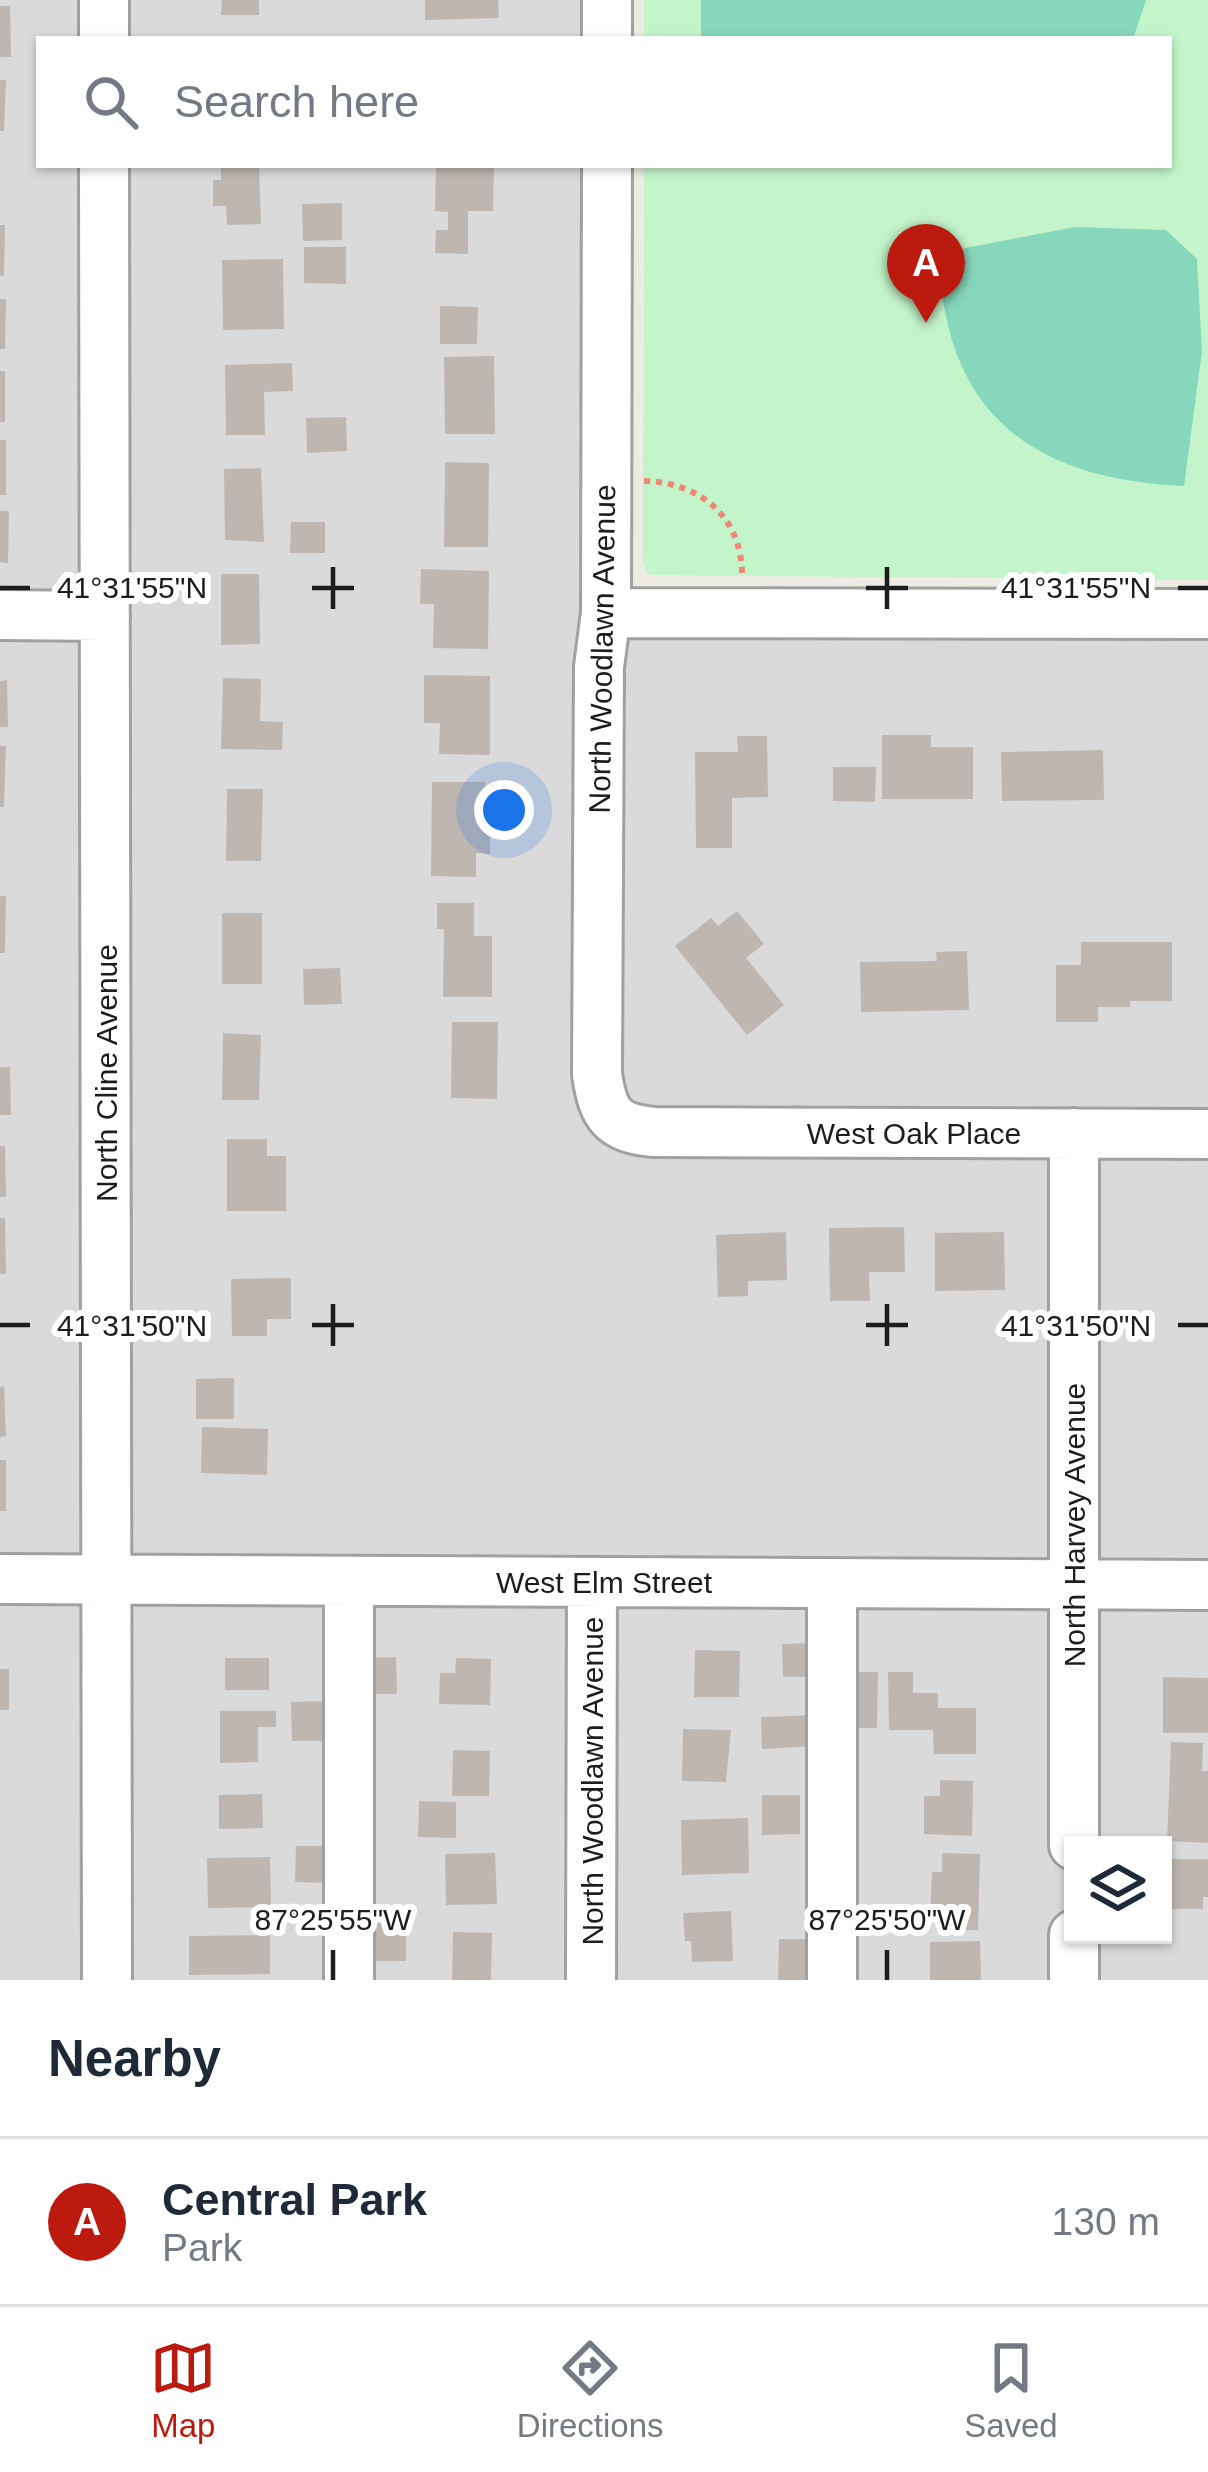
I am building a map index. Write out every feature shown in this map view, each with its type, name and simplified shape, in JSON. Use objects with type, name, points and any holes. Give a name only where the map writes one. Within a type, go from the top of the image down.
[{"type":"street","points":[[104,0],[104,36]]},
{"type":"street","points":[[607,0],[607,36]]},
{"type":"street","name":"North Cline Avenue","points":[[104,168],[107,1980]]},
{"type":"street","name":"North Woodlawn Avenue","points":[[607,168],[606,613],[599,667],[597,1074],[608,1112],[621,1126]]},
{"type":"street","points":[[606,613],[1208,614]]},
{"type":"street","points":[[0,615],[105,616]]},
{"type":"street","name":"West Oak Place","points":[[621,1126],[654,1132],[1208,1134]]},
{"type":"street","name":"North Harvey Avenue","points":[[1074,1133],[1074,1836]]},
{"type":"street","name":"West Elm Street","points":[[0,1579],[1208,1585]]},
{"type":"street","points":[[349,1581],[349,1980]]},
{"type":"street","name":"North Woodlawn Avenue","points":[[591,1980],[592,1582]]},
{"type":"street","points":[[832,1583],[832,1980]]},
{"type":"street","points":[[1074,1944],[1074,1980]]},
{"type":"path","points":[[644,501],[644,481],[677,484],[706,498],[736,535],[742,578]]},
{"type":"shaded area","points":[[0,0],[607,0],[607,36],[36,36],[36,168],[607,168],[607,613],[1208,615],[1208,1980],[0,1980]]},
{"type":"green space","points":[[644,0],[1208,0],[1208,580],[648,575],[643,562],[644,168],[1172,168],[1172,36],[644,36]]},
{"type":"green space","points":[[701,0],[1146,0],[1134,36],[701,36]]},
{"type":"green space","points":[[1075,227],[1166,230],[1197,259],[1202,351],[1184,486],[1081,469],[1040,451],[1005,426],[978,395],[957,356],[944,308],[939,253]]},
{"type":"building","points":[[222,0],[259,0],[259,15],[221,15]]},
{"type":"building","points":[[425,0],[498,0],[499,18],[425,20]]},
{"type":"building","points":[[0,6],[10,6],[11,57],[0,57]]},
{"type":"building","points":[[0,80],[6,80],[4,131],[0,131]]},
{"type":"building","points":[[221,168],[259,168],[261,224],[227,225],[226,206],[213,206],[213,180],[221,180]]},
{"type":"building","points":[[436,168],[494,168],[493,211],[468,211],[468,254],[435,253],[436,230],[448,230],[448,212],[435,211]]},
{"type":"building","points":[[342,203],[342,240],[303,241],[302,204]]},
{"type":"building","points":[[0,225],[5,225],[4,276],[0,276]]},
{"type":"building","points":[[304,247],[346,247],[346,284],[304,283]]},
{"type":"building","points":[[283,259],[284,329],[223,330],[222,260]]},
{"type":"building","points":[[0,299],[6,299],[5,349],[0,349]]},
{"type":"building","points":[[440,306],[478,307],[477,344],[440,344]]},
{"type":"building","points":[[494,356],[495,434],[445,434],[444,357]]},
{"type":"building","points":[[292,363],[293,391],[264,392],[265,435],[226,435],[225,365]]},
{"type":"building","points":[[0,371],[5,371],[5,422],[0,422]]},
{"type":"building","points":[[346,417],[347,451],[307,453],[306,418]]},
{"type":"building","points":[[0,440],[6,440],[6,495],[0,495]]},
{"type":"building","points":[[445,462],[489,463],[488,547],[444,547]]},
{"type":"building","points":[[261,468],[264,542],[225,540],[224,469]]},
{"type":"building","points":[[0,511],[9,511],[8,563],[0,562]]},
{"type":"building","points":[[291,522],[325,522],[325,553],[290,553]]},
{"type":"building","points":[[421,569],[489,571],[488,649],[433,648],[434,604],[420,604]]},
{"type":"building","points":[[221,574],[259,574],[260,644],[221,645]]},
{"type":"building","points":[[424,675],[490,676],[490,755],[439,754],[440,723],[424,723]]},
{"type":"building","points":[[223,678],[261,679],[260,721],[283,722],[282,750],[221,749]]},
{"type":"building","points":[[7,680],[8,727],[0,727],[0,681]]},
{"type":"building","points":[[882,735],[931,735],[931,747],[973,747],[973,799],[882,799]]},
{"type":"building","points":[[737,736],[767,736],[768,797],[732,798],[732,848],[696,848],[695,752],[738,752]]},
{"type":"building","points":[[0,746],[6,746],[4,807],[0,807]]},
{"type":"building","points":[[1103,750],[1104,800],[1002,801],[1001,752]]},
{"type":"building","points":[[833,767],[876,767],[875,802],[833,801]]},
{"type":"building","points":[[432,782],[485,782],[484,805],[491,805],[490,854],[476,853],[476,877],[431,876]]},
{"type":"building","points":[[227,789],[263,789],[261,861],[226,861]]},
{"type":"building","points":[[0,896],[6,896],[5,953],[0,953]]},
{"type":"building","points":[[437,903],[474,903],[474,936],[492,936],[492,997],[443,997],[444,929],[437,929]]},
{"type":"building","points":[[737,911],[764,944],[746,958],[784,1005],[747,1035],[675,946],[711,918],[718,926]]},
{"type":"building","points":[[222,913],[262,913],[262,984],[222,984]]},
{"type":"building","points":[[1081,942],[1172,942],[1172,1001],[1098,1007],[1098,1022],[1056,1022],[1056,965],[1081,965]]},
{"type":"building","points":[[967,951],[969,1010],[861,1012],[860,962],[937,961],[936,952]]},
{"type":"building","points":[[340,968],[342,1004],[304,1005],[303,969]]},
{"type":"building","points":[[452,1022],[498,1022],[497,1099],[451,1098]]},
{"type":"building","points":[[223,1033],[261,1035],[259,1100],[222,1100]]},
{"type":"building","points":[[0,1067],[10,1067],[11,1115],[0,1115]]},
{"type":"building","points":[[227,1139],[267,1139],[267,1156],[286,1156],[286,1211],[227,1211]]},
{"type":"building","points":[[0,1146],[5,1146],[6,1197],[0,1197]]},
{"type":"building","points":[[0,1218],[5,1218],[6,1274],[0,1274]]},
{"type":"building","points":[[904,1227],[905,1272],[869,1272],[870,1301],[830,1301],[829,1228]]},
{"type":"building","points":[[786,1232],[787,1280],[748,1281],[748,1296],[718,1297],[716,1235]]},
{"type":"building","points":[[1004,1232],[1005,1290],[935,1291],[935,1233]]},
{"type":"building","points":[[291,1278],[291,1319],[267,1319],[267,1336],[232,1336],[231,1279]]},
{"type":"building","points":[[234,1378],[234,1419],[196,1419],[196,1379]]},
{"type":"building","points":[[4,1386],[6,1436],[0,1437],[0,1387]]},
{"type":"building","points":[[202,1427],[268,1429],[267,1475],[201,1473]]},
{"type":"building","points":[[0,1460],[6,1460],[6,1511],[0,1511]]},
{"type":"building","points":[[819,1643],[819,1677],[783,1677],[782,1644]]},
{"type":"building","points":[[695,1650],[740,1651],[739,1697],[694,1697]]},
{"type":"building","points":[[396,1657],[397,1694],[363,1694],[363,1658]]},
{"type":"building","points":[[225,1658],[269,1658],[269,1690],[225,1690]]},
{"type":"building","points":[[456,1658],[491,1659],[490,1705],[439,1704],[440,1673],[455,1673]]},
{"type":"building","points":[[0,1669],[9,1669],[9,1710],[0,1710]]},
{"type":"building","points":[[844,1672],[878,1672],[877,1728],[843,1728]]},
{"type":"building","points":[[888,1672],[913,1672],[913,1693],[938,1693],[938,1708],[976,1708],[976,1754],[934,1754],[933,1730],[889,1730]]},
{"type":"building","points":[[1163,1677],[1208,1678],[1208,1733],[1163,1733]]},
{"type":"building","points":[[326,1701],[327,1741],[292,1741],[291,1702]]},
{"type":"building","points":[[220,1711],[276,1711],[276,1727],[258,1727],[258,1762],[220,1763]]},
{"type":"building","points":[[815,1715],[816,1746],[762,1749],[761,1717]]},
{"type":"building","points":[[683,1729],[731,1730],[726,1782],[682,1781]]},
{"type":"building","points":[[1171,1742],[1203,1743],[1208,1843],[1172,1841],[1167,1836]]},
{"type":"building","points":[[453,1750],[490,1751],[489,1796],[452,1796]]},
{"type":"building","points":[[940,1780],[973,1781],[972,1836],[924,1834],[924,1796],[940,1796]]},
{"type":"building","points":[[262,1794],[263,1828],[219,1829],[219,1795]]},
{"type":"building","points":[[762,1795],[800,1795],[800,1834],[762,1835]]},
{"type":"building","points":[[419,1801],[456,1802],[456,1838],[418,1837]]},
{"type":"building","points":[[748,1818],[749,1873],[682,1875],[681,1820]]},
{"type":"building","points":[[296,1846],[334,1846],[334,1883],[295,1882]]},
{"type":"building","points":[[495,1853],[497,1904],[446,1905],[445,1854]]},
{"type":"building","points":[[942,1853],[980,1854],[978,1930],[957,1930],[958,1919],[930,1918],[932,1872],[942,1872]]},
{"type":"building","points":[[270,1857],[271,1907],[208,1908],[207,1858]]},
{"type":"building","points":[[1172,1859],[1208,1859],[1208,1897],[1203,1897],[1203,1909],[1172,1909]]},
{"type":"building","points":[[731,1911],[733,1961],[692,1962],[683,1913]]},
{"type":"building","points":[[374,1920],[406,1920],[406,1961],[374,1961]]},
{"type":"building","points":[[453,1932],[492,1933],[491,1980],[452,1980]]},
{"type":"building","points":[[270,1935],[270,1974],[189,1975],[189,1936]]},
{"type":"building","points":[[779,1939],[819,1939],[818,1980],[778,1980]]},
{"type":"building","points":[[980,1941],[981,1980],[930,1980],[930,1942]]},
{"type":"place","name":"Central Park","points":[[926,323]]}]
